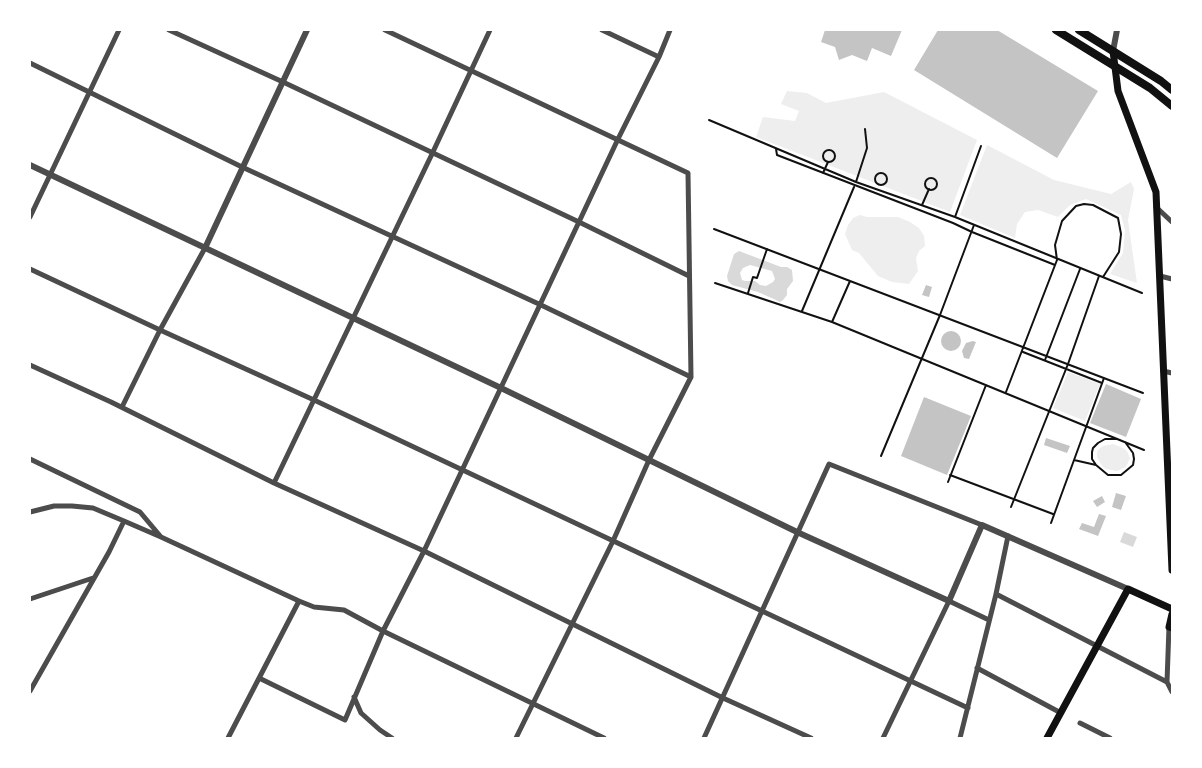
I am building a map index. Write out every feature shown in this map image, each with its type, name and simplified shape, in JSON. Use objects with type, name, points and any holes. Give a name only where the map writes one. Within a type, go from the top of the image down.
[{"type":"main road","points":[[1056,30],[1150,88],[1172,106]]},
{"type":"main road","points":[[1078,30],[1161,81],[1172,90]]},
{"type":"main road","points":[[1113,51],[1118,91],[1156,192],[1169,443],[1172,570]]},
{"type":"main road","points":[[1047,738],[1128,589],[1172,609]]},
{"type":"main road","points":[[1171,628],[1172,614]]},
{"type":"street","points":[[30,217],[119,30]]},
{"type":"street","points":[[169,30],[579,222],[689,276]]},
{"type":"street","points":[[122,407],[160,330],[205,248],[307,30]]},
{"type":"street","points":[[385,30],[688,173],[691,377],[648,460],[613,541],[516,738]]},
{"type":"street","points":[[274,483],[490,30]]},
{"type":"street","points":[[602,30],[659,57]]},
{"type":"street","points":[[259,678],[344,720],[383,631],[424,551],[618,139],[659,57],[670,30]]},
{"type":"street","points":[[1113,51],[1117,30]]},
{"type":"street","points":[[30,63],[242,167],[691,377]]},
{"type":"street","points":[[30,164],[797,532],[989,620]]},
{"type":"street","points":[[1156,207],[1172,222]]},
{"type":"street","points":[[30,269],[314,400],[968,708]]},
{"type":"street","points":[[1160,276],[1172,279]]},
{"type":"street","points":[[30,365],[122,407],[274,483],[424,551],[723,698],[811,738]]},
{"type":"street","points":[[1164,371],[1172,373]]},
{"type":"street","points":[[30,459],[140,512],[161,537]]},
{"type":"street","points":[[704,738],[829,464],[982,525],[1128,589]]},
{"type":"street","points":[[30,512],[54,506],[93,508],[161,537],[299,601],[314,607],[344,610],[383,631],[604,738]]},
{"type":"street","points":[[30,690],[109,552],[124,521]]},
{"type":"street","points":[[883,738],[911,682],[982,525]]},
{"type":"street","points":[[960,738],[996,594],[1008,536]]},
{"type":"street","points":[[30,600],[93,578]]},
{"type":"street","points":[[996,594],[1167,682]]},
{"type":"street","points":[[228,738],[299,601]]},
{"type":"street","points":[[1171,628],[1167,654],[1167,682],[1172,692]]},
{"type":"street","points":[[978,668],[1062,713]]},
{"type":"street","points":[[354,697],[361,713],[392,738]]},
{"type":"street","points":[[1080,723],[1110,738]]},
{"type":"path","points":[[710,120],[856,182],[955,217],[1057,260],[1142,292]]},
{"type":"path","points":[[802,311],[856,182],[867,148],[865,129]]},
{"type":"path","points":[[955,217],[981,146]]},
{"type":"path","points":[[776,148],[777,154],[1055,265]]},
{"type":"path","points":[[824,173],[828,162],[833,160],[835,156],[831,150],[827,150],[823,154],[824,160],[828,162]]},
{"type":"path","points":[[877,189],[879,185],[887,181],[886,176],[883,174],[876,176],[876,182],[879,185]]},
{"type":"path","points":[[929,178],[933,178],[937,182],[937,186],[932,190],[929,189],[925,182],[929,178]]},
{"type":"path","points":[[922,206],[929,189]]},
{"type":"path","points":[[1006,392],[1057,260],[1055,245],[1062,221],[1076,206],[1084,204],[1093,205],[1118,218],[1121,234],[1119,252],[1103,277]]},
{"type":"path","points":[[881,456],[940,315],[974,225]]},
{"type":"path","points":[[714,228],[1143,393]]},
{"type":"path","points":[[748,293],[753,277],[757,278],[767,249]]},
{"type":"path","points":[[1045,360],[1080,269]]},
{"type":"path","points":[[1010,507],[1068,364],[1099,276]]},
{"type":"path","points":[[832,322],[850,281]]},
{"type":"path","points":[[716,283],[832,322],[1144,450]]},
{"type":"path","points":[[1022,352],[1102,383]]},
{"type":"path","points":[[1051,523],[1104,378]]},
{"type":"path","points":[[948,482],[986,385]]},
{"type":"path","points":[[1118,438],[1105,439],[1093,448],[1092,459],[1108,475],[1121,475],[1133,465],[1134,459],[1130,448],[1124,441]]},
{"type":"path","points":[[1074,460],[1096,465]]},
{"type":"path","points":[[950,475],[1054,514]]},
{"type":"shaded area","points":[[787,91],[807,93],[826,103],[884,92],[977,140],[950,212],[756,137],[763,117],[795,121],[799,111],[781,104]]},
{"type":"shaded area","points":[[987,145],[1054,180],[1111,194],[1131,182],[1134,189],[1128,220],[1137,283],[1110,274],[1123,253],[1125,230],[1121,215],[1086,199],[1070,205],[1058,217],[1038,210],[1025,212],[1017,224],[1015,238],[960,215]]},
{"type":"shaded area","points":[[860,215],[867,217],[898,217],[919,228],[924,236],[925,246],[919,251],[916,258],[918,271],[909,284],[892,282],[878,276],[859,253],[852,250],[845,234],[853,218]]},
{"type":"shaded area","points":[[739,251],[792,270],[793,281],[787,289],[787,295],[783,300],[780,302],[758,292],[732,285],[728,281],[727,276],[734,254]],"holes":[[[750,265],[772,271],[775,279],[766,286],[760,285],[755,281],[742,280],[740,273],[743,268]]]},
{"type":"shaded area","points":[[1068,372],[1100,384],[1085,421],[1053,408]]},
{"type":"shaded area","points":[[1113,444],[1127,451],[1130,458],[1126,467],[1117,471],[1106,469],[1097,457],[1099,449]]},
{"type":"shaded area","points":[[1124,532],[1137,537],[1133,547],[1120,542]]},
{"type":"building","points":[[825,30],[902,30],[891,56],[872,48],[867,61],[852,55],[839,60],[835,47],[821,42]]},
{"type":"building","points":[[938,30],[997,30],[1098,91],[1057,158],[914,70]]},
{"type":"building","points":[[926,285],[932,287],[929,297],[922,295]]},
{"type":"building","points":[[951,331],[958,334],[961,341],[958,348],[951,351],[944,348],[941,341],[944,334]]},
{"type":"building","points":[[976,342],[969,359],[964,358],[962,351],[966,343]]},
{"type":"building","points":[[1106,384],[1141,399],[1126,437],[1090,423]]},
{"type":"building","points":[[924,397],[971,416],[947,475],[901,456]]},
{"type":"building","points":[[1046,438],[1070,446],[1067,453],[1044,445]]},
{"type":"building","points":[[1116,493],[1126,496],[1121,510],[1112,507]]},
{"type":"building","points":[[1102,496],[1105,502],[1097,507],[1093,501]]},
{"type":"building","points":[[1099,514],[1106,516],[1098,536],[1079,529],[1082,523],[1094,527]]}]
